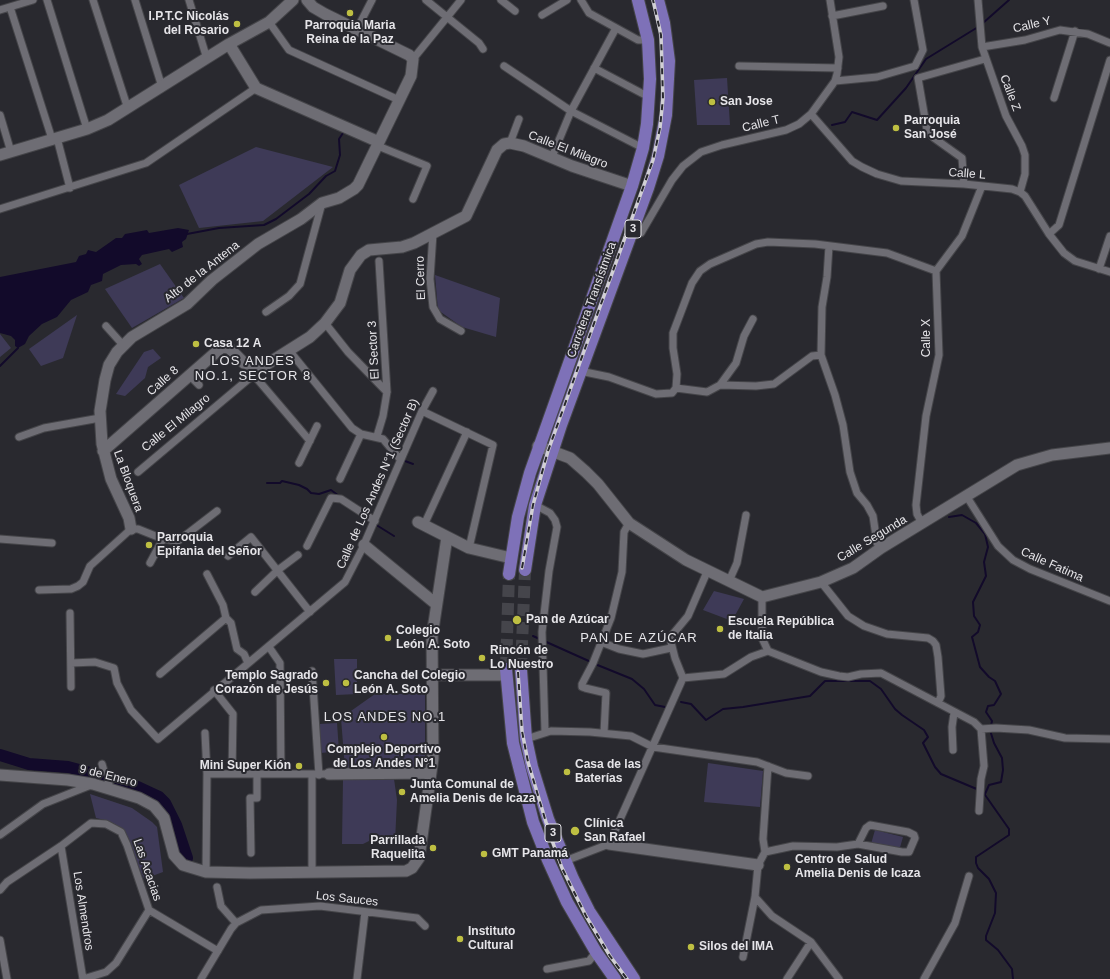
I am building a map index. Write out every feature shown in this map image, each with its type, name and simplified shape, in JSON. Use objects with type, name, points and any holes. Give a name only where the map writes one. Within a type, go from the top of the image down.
[{"type":"main road","name":"Carretera Transístmica","points":[[509,574],[520,511],[538,446],[632,186],[643,148],[647,124],[650,79],[648,40],[638,0]]},
{"type":"main road","name":"Carretera Transístmica","points":[[525,570],[535,505],[580,371],[632,233],[658,156],[666,114],[669,61],[664,23],[658,0]]},
{"type":"main road","name":"3","points":[[521,670],[526,739],[532,767],[548,819],[565,861],[589,911],[634,979]]},
{"type":"main road","name":"3","points":[[506,672],[513,743],[528,807],[560,888],[596,952],[615,979]]},
{"type":"street","points":[[0,10],[33,0]]},
{"type":"street","points":[[47,0],[87,129]]},
{"type":"street","points":[[93,0],[128,109]]},
{"type":"street","points":[[135,0],[162,87]]},
{"type":"street","points":[[189,0],[207,60]]},
{"type":"street","points":[[0,155],[87,129],[108,120],[207,60],[229,44],[269,22],[293,0]]},
{"type":"street","points":[[307,0],[313,7],[409,55],[413,59],[461,0]]},
{"type":"street","points":[[357,29],[372,0]]},
{"type":"street","points":[[426,0],[479,43],[483,49]]},
{"type":"street","points":[[501,0],[515,11]]},
{"type":"street","points":[[542,15],[567,0]]},
{"type":"street","points":[[581,0],[589,13],[638,40],[648,40]]},
{"type":"street","name":"Calle T","points":[[632,233],[641,233],[672,180],[683,166],[701,152],[722,145],[786,130],[799,124],[811,114],[835,81],[838,68],[838,57],[830,0]]},
{"type":"street","points":[[835,81],[877,77],[916,66],[923,50],[914,0]]},
{"type":"street","name":"Calle Z","points":[[978,0],[982,47],[985,59],[1006,116],[1022,146],[1025,155],[1025,174],[1020,192]]},
{"type":"street","points":[[832,16],[883,6]]},
{"type":"street","points":[[10,7],[70,188]]},
{"type":"street","points":[[269,22],[289,50],[400,100]]},
{"type":"street","points":[[552,157],[571,111],[616,28]]},
{"type":"street","name":"Calle Y","points":[[982,47],[1025,40],[1060,30],[1076,31],[1110,43]]},
{"type":"street","points":[[1054,98],[1076,31]]},
{"type":"street","points":[[229,44],[256,88],[427,166],[413,199]]},
{"type":"street","name":"Alto de la Antena","points":[[100,418],[105,380],[109,365],[123,345],[132,337],[187,304],[212,280],[258,244],[301,219],[322,203],[339,198],[358,185],[411,76],[413,59]]},
{"type":"street","points":[[964,184],[962,158],[934,138],[927,130],[918,78],[985,59]]},
{"type":"street","points":[[1049,234],[1059,225],[1110,60]]},
{"type":"street","points":[[504,66],[571,111],[643,148]]},
{"type":"street","points":[[739,66],[838,68]]},
{"type":"street","points":[[594,68],[649,97]]},
{"type":"street","points":[[0,208],[70,188],[146,163],[256,88]]},
{"type":"street","name":"Calle L","points":[[811,114],[852,161],[862,167],[901,181],[964,184],[1012,189],[1020,192]]},
{"type":"street","points":[[0,116],[11,152]]},
{"type":"street","points":[[510,143],[519,119]]},
{"type":"street","name":"Calle El Milagro","points":[[138,472],[171,443],[217,408],[253,374],[288,349],[310,337],[325,323],[340,303],[350,270],[361,255],[368,250],[402,247],[414,244],[466,216],[497,150],[504,144],[510,143],[524,146],[632,186]]},
{"type":"street","points":[[580,371],[609,377],[656,394],[672,393],[676,388],[677,374],[673,348],[673,333],[692,283],[700,271],[710,264],[756,244],[768,242],[829,246],[886,253],[936,271],[962,236],[982,186]]},
{"type":"street","points":[[1020,192],[1025,196],[1049,234],[1069,257],[1110,272]]},
{"type":"street","points":[[266,312],[289,296],[300,284],[322,203]]},
{"type":"street","name":"El Cerro","points":[[433,233],[430,272],[433,307],[440,319],[461,331]]},
{"type":"street","points":[[1099,269],[1110,236]]},
{"type":"street","points":[[829,246],[827,277],[822,307],[821,355],[837,402],[852,480],[857,493],[868,505],[873,516],[877,543],[881,548]]},
{"type":"street","name":"El Sector 3","points":[[377,436],[383,416],[387,392],[379,260]]},
{"type":"street","name":"Calle X","points":[[922,523],[917,514],[916,505],[926,416],[940,355],[936,271]]},
{"type":"street","points":[[676,388],[707,392],[720,385],[736,363],[744,336],[753,319]]},
{"type":"street","points":[[325,323],[348,352],[387,392]]},
{"type":"street","points":[[106,326],[123,345]]},
{"type":"street","name":"Calle 8","points":[[103,451],[189,375],[225,346],[244,363],[255,366],[264,366]]},
{"type":"street","points":[[288,349],[352,428],[361,434],[377,436],[383,439],[400,459]]},
{"type":"street","points":[[720,385],[756,386],[774,384],[812,356],[821,355]]},
{"type":"street","points":[[253,374],[310,441]]},
{"type":"street","points":[[189,375],[199,385]]},
{"type":"street","name":"Calle de Los Andes N°1 (Sector B)","points":[[71,663],[95,662],[114,668],[117,683],[131,710],[158,739],[214,690],[269,647],[345,582],[364,545],[400,459],[433,391]]},
{"type":"street","points":[[422,411],[493,444],[469,548]]},
{"type":"street","points":[[19,437],[44,428],[100,418]]},
{"type":"street","name":"La Bloquera","points":[[39,590],[71,589],[78,586],[83,582],[90,566],[131,529],[129,518],[111,479],[103,451],[100,418]]},
{"type":"street","points":[[299,463],[317,426]]},
{"type":"street","points":[[468,432],[421,523],[469,548],[511,558]]},
{"type":"street","points":[[340,479],[361,434]]},
{"type":"street","points":[[538,446],[553,450],[570,458],[598,484],[629,523],[707,572],[762,597],[762,638],[768,651]]},
{"type":"street","name":"Calle Segunda","points":[[762,597],[821,582],[853,568],[881,548],[968,497],[1018,465],[1036,458],[1110,448]]},
{"type":"street","name":"Calle Fatima","points":[[968,497],[998,546],[1013,560],[1030,569],[1110,602]]},
{"type":"street","points":[[307,546],[331,498],[341,499],[375,521]]},
{"type":"street","points":[[535,505],[550,513],[555,520],[557,527],[549,571],[542,632],[546,732]]},
{"type":"street","points":[[131,529],[138,529],[164,539],[178,541],[217,511]]},
{"type":"street","points":[[728,581],[737,563],[746,515]]},
{"type":"street","points":[[604,733],[606,693],[582,687],[611,618],[622,572],[624,532],[629,523]]},
{"type":"street","points":[[228,556],[251,537],[310,612]]},
{"type":"street","points":[[207,774],[320,774],[430,777],[434,720],[432,636],[447,537]]},
{"type":"street","points":[[0,538],[52,543]]},
{"type":"street","points":[[150,563],[164,539]]},
{"type":"street","points":[[364,545],[436,604]]},
{"type":"street","points":[[255,592],[278,570],[298,555]]},
{"type":"street","points":[[609,844],[627,800],[683,678],[671,648],[673,634],[688,616],[707,572]]},
{"type":"street","points":[[207,574],[223,605],[226,618],[230,623],[238,649],[244,654],[248,664]]},
{"type":"street","points":[[821,582],[848,616],[864,626],[887,634],[928,638],[933,641],[936,645],[938,657],[941,696],[938,703]]},
{"type":"street","points":[[70,614],[71,687]]},
{"type":"street","points":[[160,674],[226,618]]},
{"type":"street","points":[[601,642],[619,649],[643,654],[671,648]]},
{"type":"street","points":[[269,647],[280,664],[281,774]]},
{"type":"street","points":[[683,678],[724,674],[751,656],[768,651],[821,672],[839,676],[881,673],[954,713],[988,728],[1029,730],[1065,738],[1110,739]]},
{"type":"street","points":[[312,671],[320,774],[312,872]]},
{"type":"street","points":[[433,675],[506,672]]},
{"type":"street","points":[[214,690],[233,714],[232,774]]},
{"type":"street","points":[[953,750],[952,727],[954,713]]},
{"type":"street","points":[[979,811],[988,728]]},
{"type":"street","points":[[526,739],[546,732],[604,733],[631,736],[652,747],[757,762],[786,773],[808,776]]},
{"type":"street","points":[[205,733],[207,774],[206,872]]},
{"type":"street","points":[[0,835],[43,804],[101,786],[113,779],[104,771],[102,764]]},
{"type":"street","points":[[743,957],[755,897],[758,865],[764,852],[763,839],[768,766]]},
{"type":"street","points":[[251,853],[250,798],[257,798],[257,774]]},
{"type":"street","name":"9 de Enero","points":[[0,775],[68,780],[101,786],[139,798],[154,806],[164,818],[174,855],[183,865],[206,872],[406,871],[412,868],[419,858],[430,777]]},
{"type":"street","name":"Las Acacias","points":[[0,890],[7,882],[61,846],[91,823],[106,824],[121,832],[127,845],[149,910],[218,951]]},
{"type":"street","points":[[764,852],[793,846],[838,847],[858,844],[909,852],[915,838],[914,835],[908,832],[870,825],[866,828],[858,844]]},
{"type":"street","points":[[565,861],[609,844],[758,865]]},
{"type":"street","name":"Los Almendros","points":[[61,846],[83,979]]},
{"type":"street","points":[[924,979],[955,923],[969,876]]},
{"type":"street","points":[[217,887],[221,906],[236,923]]},
{"type":"street","points":[[755,897],[772,916],[811,942],[839,979]]},
{"type":"street","name":"Los Sauces","points":[[201,979],[236,923],[261,910],[320,906],[417,918],[425,926]]},
{"type":"street","points":[[83,979],[106,972],[116,964],[149,910]]},
{"type":"street","points":[[354,979],[358,979],[365,912]]},
{"type":"street","points":[[0,940],[7,979]]},
{"type":"street","points":[[787,979],[811,942]]},
{"type":"street","points":[[548,969],[589,961],[596,952]]},
{"type":"shaded area","name":"San Jose","points":[[727,78],[730,125],[697,125],[694,80]]},
{"type":"shaded area","points":[[256,147],[333,167],[263,221],[199,228],[179,185]]},
{"type":"shaded area","points":[[178,228],[189,230],[186,239],[182,242],[183,247],[172,252],[169,249],[142,255],[139,259],[142,264],[139,266],[136,264],[121,265],[103,274],[102,281],[91,285],[88,292],[71,300],[57,317],[42,324],[29,336],[25,344],[18,348],[15,346],[15,340],[11,336],[0,333],[0,277],[76,262],[79,256],[86,254],[88,250],[96,252],[116,238],[122,238],[125,234],[147,230],[149,233]]},
{"type":"shaded area","points":[[160,264],[184,298],[132,328],[105,289]]},
{"type":"shaded area","points":[[435,275],[500,298],[496,337],[462,327],[438,310]]},
{"type":"shaded area","points":[[77,315],[63,358],[41,366],[29,349]]},
{"type":"shaded area","points":[[0,334],[11,348],[0,357]]},
{"type":"shaded area","points":[[153,349],[161,358],[148,367],[145,378],[125,396],[116,394],[144,352]]},
{"type":"shaded area","points":[[714,591],[744,599],[732,621],[703,610]]},
{"type":"shaded area","name":"Cancha del Colegio León A. Soto","points":[[334,659],[357,659],[357,694],[336,695]]},
{"type":"shaded area","name":"Complejo Deportivo de Los Andes N°1","points":[[375,694],[425,694],[425,767],[345,769],[341,718]]},
{"type":"shaded area","points":[[337,723],[339,751],[321,753],[319,724]]},
{"type":"shaded area","points":[[708,763],[763,771],[760,807],[704,802]]},
{"type":"shaded area","points":[[394,779],[397,800],[395,841],[371,840],[363,844],[342,844],[343,780]]},
{"type":"shaded area","points":[[90,794],[132,808],[157,827],[163,872],[144,879],[122,829],[109,821],[96,818]]},
{"type":"shaded area","points":[[875,830],[903,837],[899,851],[871,844]]},
{"type":"waterway","points":[[983,23],[1009,0]]},
{"type":"waterway","points":[[832,125],[845,122],[852,112],[877,120],[906,88],[926,59],[978,27]]},
{"type":"waterway","points":[[187,234],[219,228],[264,225],[276,219],[309,194],[326,176],[335,171],[340,155],[339,139],[343,133]]},
{"type":"waterway","points":[[0,366],[18,348]]},
{"type":"waterway","points":[[405,461],[413,464]]},
{"type":"waterway","points":[[267,483],[280,483],[282,481],[299,485],[311,493],[319,494],[331,490],[339,496]]},
{"type":"waterway","points":[[949,517],[962,515],[976,523],[985,534],[988,547],[984,562],[986,576],[973,602],[974,616],[980,625],[978,632],[972,637],[980,667],[995,681],[1001,694],[994,705],[988,706],[986,712],[992,721],[990,730],[994,743],[1002,758],[1003,770],[1001,782],[989,785],[985,794]]},
{"type":"waterway","points":[[378,526],[394,536]]},
{"type":"waterway","points":[[533,636],[591,662]]},
{"type":"waterway","points":[[595,664],[632,679],[644,689],[655,705],[665,707]]},
{"type":"waterway","points":[[681,702],[691,704],[706,720],[723,709],[810,696],[825,681],[870,681],[881,689],[895,709],[924,730],[928,737],[923,743],[935,767],[941,774],[979,790]]},
{"type":"waterway","points":[[0,755],[29,764],[68,767],[131,784],[159,797],[165,803],[176,825],[187,858]]},
{"type":"waterway","points":[[983,792],[1009,829],[1009,835],[976,857],[978,868],[989,879],[996,893],[995,913],[986,936],[986,940],[998,950],[1012,969],[1013,979]]},
{"type":"tunnel","points":[[521,670],[525,570]]},
{"type":"tunnel","points":[[506,669],[509,574]]},
{"type":"railway","points":[[522,568],[533,505],[548,451],[653,160],[660,128],[663,98],[661,35],[653,0]]},
{"type":"railway","points":[[518,672],[522,731],[528,762],[548,829],[562,868],[586,916],[610,956],[627,979]]},
{"type":"place","name":"Parroquia Maria Reina de la Paz","points":[[350,13]]},
{"type":"place","name":"I.P.T.C Nicolás del Rosario","points":[[237,24]]},
{"type":"place","name":"San Jose","points":[[712,102]]},
{"type":"place","name":"Parroquia San José","points":[[896,128]]},
{"type":"place","name":"Casa 12 A","points":[[196,344]]},
{"type":"place","name":"Parroquia Epifania del Señor","points":[[149,545]]},
{"type":"place","name":"Pan de Azúcar","points":[[517,620]]},
{"type":"place","name":"Escuela República de Italia","points":[[720,629]]},
{"type":"place","name":"Colegio León A. Soto","points":[[388,638]]},
{"type":"place","name":"Rincón de Lo Nuestro","points":[[482,658]]},
{"type":"place","name":"Templo Sagrado Corazón de Jesús","points":[[326,683]]},
{"type":"place","name":"Cancha del Colegio León A. Soto","points":[[346,683]]},
{"type":"place","name":"Complejo Deportivo de Los Andes N°1","points":[[384,737]]},
{"type":"place","name":"Mini Super Kión","points":[[299,766]]},
{"type":"place","name":"Casa de las Baterías","points":[[567,772]]},
{"type":"place","name":"Junta Comunal de Amelia Denis de Icaza","points":[[402,792]]},
{"type":"place","name":"Clínica San Rafael","points":[[575,831]]},
{"type":"place","name":"Parrillada Raquelita","points":[[433,848]]},
{"type":"place","name":"GMT Panamá","points":[[484,854]]},
{"type":"place","name":"Centro de Salud Amelia Denis de Icaza","points":[[787,867]]},
{"type":"place","name":"Instituto Cultural","points":[[460,939]]},
{"type":"place","name":"Silos del IMA","points":[[691,947]]},
{"type":"district","name":"LOS ANDES NO.1, SECTOR 8","points":[[253,368]]},
{"type":"district","name":"PAN DE AZÚCAR","points":[[639,638]]},
{"type":"district","name":"LOS ANDES NO.1","points":[[385,717]]}]
